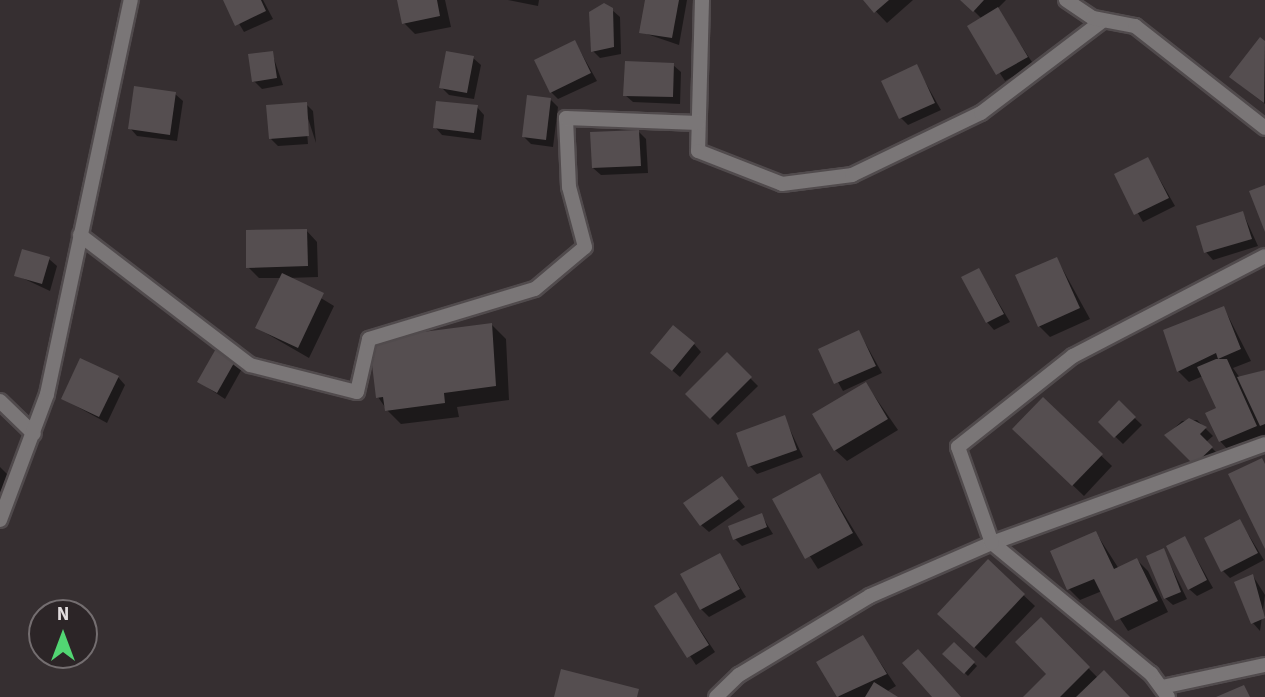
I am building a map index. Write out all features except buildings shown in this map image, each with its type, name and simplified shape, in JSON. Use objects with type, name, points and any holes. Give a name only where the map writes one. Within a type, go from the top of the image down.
[{"type":"street","points":[[0,520],[34,434],[131,0]]},
{"type":"street","points":[[702,0],[698,151],[782,184],[852,175],[981,113],[1102,20]]},
{"type":"street","points":[[1066,0],[1102,20],[1135,26],[1265,128]]},
{"type":"street","points":[[80,235],[250,365],[357,392],[369,339],[535,289],[586,247],[569,187],[566,118],[698,122]]},
{"type":"street","points":[[1265,256],[1100,340],[963,437],[958,457],[992,542],[1165,692],[1265,665]]},
{"type":"street","points":[[0,401],[34,434]]},
{"type":"street","points":[[716,697],[824,621],[992,542],[1265,444]]}]
